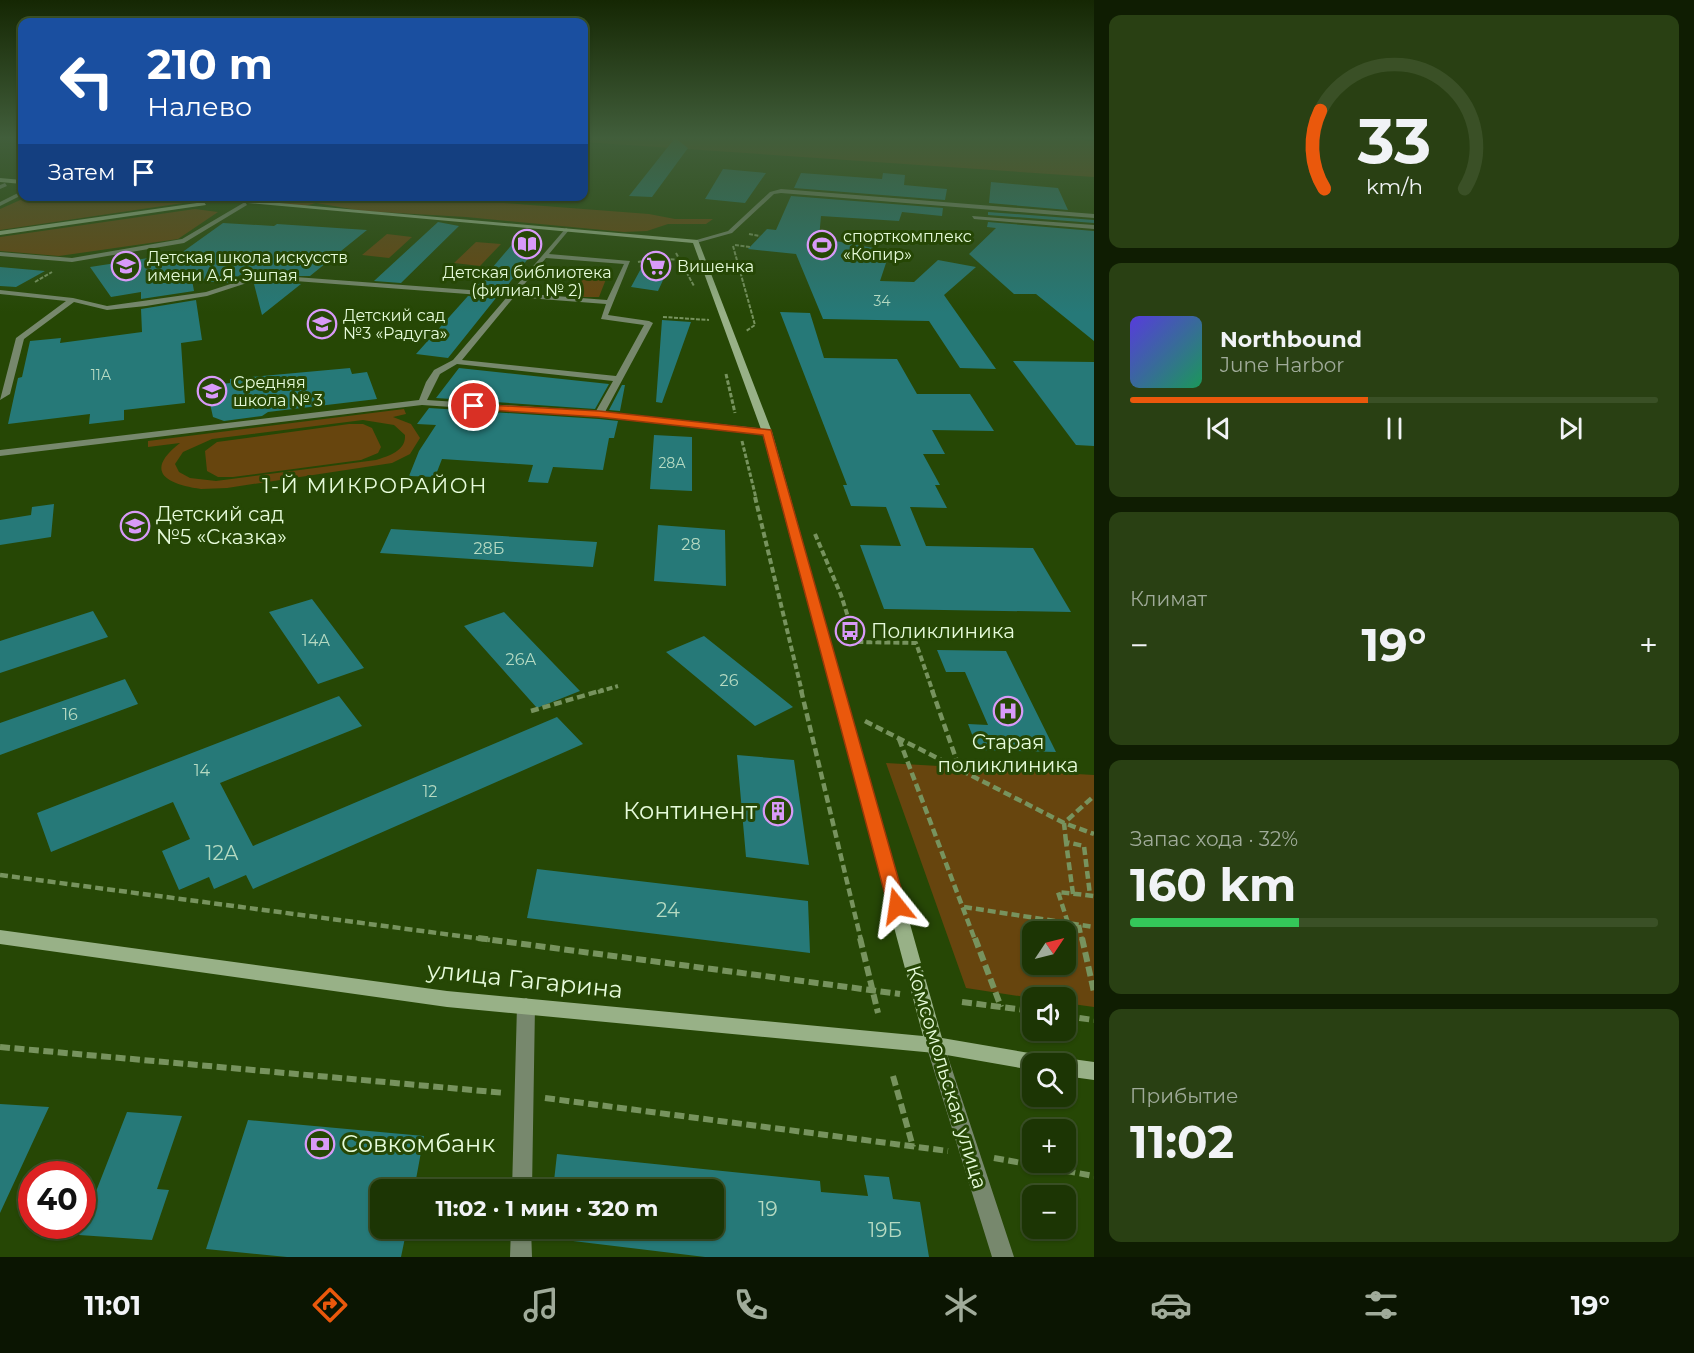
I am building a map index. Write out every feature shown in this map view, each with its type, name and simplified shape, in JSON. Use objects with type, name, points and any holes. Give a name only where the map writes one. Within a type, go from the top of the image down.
[{"type":"street","points":[[0,204],[17,196]]},
{"type":"street","points":[[213,201],[696,241],[730,232],[769,196]]},
{"type":"street","points":[[841,196],[1094,216]]},
{"type":"street","points":[[0,233],[221,202]]},
{"type":"street","points":[[0,254],[72,260],[184,241],[245,204]]},
{"type":"street","points":[[974,206],[974,220],[1094,227]]},
{"type":"street","points":[[456,362],[566,230]]},
{"type":"street","name":"Комсомольская улица","points":[[696,241],[767,432],[934,1045],[1003,1257]]},
{"type":"street","points":[[545,256],[628,261],[604,317],[649,323],[599,414]]},
{"type":"street","points":[[0,292],[73,300],[107,308],[207,294],[249,280],[282,278],[610,302]]},
{"type":"street","points":[[0,397],[6,394],[20,338],[73,300]]},
{"type":"street","points":[[422,402],[436,370],[443,365],[456,362],[618,380]]},
{"type":"street","points":[[0,453],[422,402],[599,414],[767,432]]},
{"type":"street","name":"улица Гагарина","points":[[0,937],[447,999],[934,1045],[1022,1060]]},
{"type":"street","points":[[522,1179],[526,1006]]},
{"type":"street","points":[[1076,1068],[1094,1071]]},
{"type":"street","points":[[521,1239],[521,1257]]},
{"type":"path","points":[[752,226],[744,234],[760,236]]},
{"type":"path","points":[[739,240],[732,247],[755,325]]},
{"type":"path","points":[[734,245],[750,247]]},
{"type":"path","points":[[674,247],[696,290]]},
{"type":"path","points":[[628,261],[650,261],[659,258],[679,260]]},
{"type":"path","points":[[657,264],[659,258]]},
{"type":"path","points":[[639,260],[650,261]]},
{"type":"path","points":[[14,293],[54,272]]},
{"type":"path","points":[[649,323],[658,316],[713,321],[707,310]]},
{"type":"path","points":[[723,364],[878,1013]]},
{"type":"path","points":[[841,595],[856,642],[916,643],[960,770]]},
{"type":"path","points":[[531,711],[618,686]]},
{"type":"path","points":[[843,710],[1064,823],[1094,834]]},
{"type":"path","points":[[899,739],[1001,1007]]},
{"type":"path","points":[[1064,823],[1094,796]]},
{"type":"path","points":[[1064,823],[1073,894]]},
{"type":"path","points":[[1066,842],[1084,846],[1092,896],[1058,892],[1067,921]]},
{"type":"path","points":[[0,875],[901,994]]},
{"type":"path","points":[[963,907],[1055,921]]},
{"type":"path","points":[[1076,924],[1094,927]]},
{"type":"path","points":[[1079,925],[1094,992]]},
{"type":"path","points":[[962,1002],[1022,1010]]},
{"type":"path","points":[[1076,1018],[1094,1020]]},
{"type":"path","points":[[0,1047],[523,1095],[969,1154],[1094,1176]]},
{"type":"path","points":[[893,1076],[913,1147]]},
{"type":"shaded area","points":[[18,201],[190,202],[0,230],[0,209]]},
{"type":"shaded area","points":[[242,202],[492,202],[649,214],[675,219],[713,219],[706,224],[668,224],[647,231],[624,232],[466,217],[363,211],[316,203],[305,206]]},
{"type":"shaded area","points":[[195,209],[218,212],[178,239],[59,256],[0,251],[0,237]]},
{"type":"shaded area","points":[[387,234],[412,237],[389,258],[362,255]]},
{"type":"shaded area","points":[[476,242],[501,244],[480,266],[454,263]]},
{"type":"shaded area","points":[[608,274],[599,297],[582,297],[568,283]]},
{"type":"shaded area","points":[[404,409],[406,414],[393,417],[411,424],[420,438],[410,454],[392,463],[227,488],[201,489],[169,480],[161,469],[163,461],[180,443],[148,447],[148,441]],"holes":[[[363,420],[394,425],[405,435],[403,445],[396,452],[376,460],[216,481],[190,478],[179,472],[175,464],[183,452],[212,439]]]},
{"type":"shaded area","points":[[363,424],[372,428],[381,447],[378,453],[361,460],[233,477],[218,477],[207,471],[205,451],[217,442]]},
{"type":"shaded area","points":[[886,763],[1094,775],[1094,1007],[1076,1005],[1076,987],[1022,987],[1022,996],[966,988]]},
{"type":"building","points":[[707,196],[750,196],[745,203],[705,199]]},
{"type":"building","points":[[791,196],[943,208],[942,216],[902,212],[899,221],[821,216],[819,238],[890,251],[880,281],[914,282],[938,260],[976,267],[944,295],[996,369],[960,368],[929,321],[823,319],[796,254],[748,249],[767,229],[776,230]]},
{"type":"building","points":[[890,196],[946,196],[945,200]]},
{"type":"building","points":[[990,196],[1061,196],[1068,210],[989,203]]},
{"type":"building","points":[[988,212],[1094,220],[1094,223],[988,215]]},
{"type":"building","points":[[438,222],[459,226],[401,283],[374,281]]},
{"type":"building","points":[[988,222],[1094,231],[1094,341],[1036,294],[1014,294],[969,254],[996,228],[987,227]]},
{"type":"building","points":[[223,223],[367,230],[310,276],[252,276],[250,269],[227,283],[192,280],[194,291],[141,299],[141,292],[111,297],[90,267],[155,257],[163,266]]},
{"type":"building","points":[[515,241],[540,243],[504,290],[475,288]]},
{"type":"building","points":[[644,263],[670,265],[658,291],[631,287]]},
{"type":"building","points":[[0,267],[45,271],[16,287],[0,286]]},
{"type":"building","points":[[282,282],[301,284],[262,315],[254,284]]},
{"type":"building","points":[[468,296],[496,298],[448,358],[416,354]]},
{"type":"building","points":[[196,300],[202,340],[181,343],[185,403],[124,410],[124,420],[89,424],[90,414],[8,424],[18,378],[22,377],[30,341],[61,338],[60,343],[142,332],[141,309]]},
{"type":"building","points":[[780,312],[810,313],[824,358],[897,359],[917,394],[970,394],[994,431],[932,430],[945,454],[923,454],[940,485],[935,485],[947,508],[910,507],[926,546],[1033,548],[1071,612],[884,609],[860,545],[901,546],[886,507],[851,506],[843,485],[847,485]]},
{"type":"building","points":[[662,320],[691,322],[662,403],[656,402]]},
{"type":"building","points":[[1013,361],[1094,362],[1094,446],[1076,445]]},
{"type":"building","points":[[350,368],[352,374],[367,372],[377,399],[268,412],[262,416],[224,421],[213,417],[206,386],[230,383],[230,379]]},
{"type":"building","points":[[459,368],[609,384],[595,409],[436,398]]},
{"type":"building","points":[[622,385],[625,385],[620,411],[609,410]]},
{"type":"building","points":[[429,408],[618,421],[614,438],[609,438],[603,470],[553,467],[548,483],[528,482],[533,465],[442,459],[435,477],[409,476],[419,451],[436,425],[417,424]]},
{"type":"building","points":[[654,435],[692,437],[692,491],[650,489]]},
{"type":"building","points":[[54,504],[51,537],[0,545],[0,520],[31,515],[32,507]]},
{"type":"building","points":[[658,525],[725,530],[726,586],[654,581]]},
{"type":"building","points":[[391,529],[597,542],[593,567],[380,553]]},
{"type":"building","points":[[312,599],[364,668],[318,684],[269,612]]},
{"type":"building","points":[[93,611],[108,637],[0,673],[0,641]]},
{"type":"building","points":[[504,612],[580,691],[537,708],[464,626]]},
{"type":"building","points":[[704,636],[793,707],[755,726],[666,652]]},
{"type":"building","name":"Старая поликлиника","points":[[937,650],[1006,651],[1056,752],[978,750],[968,724],[988,725],[965,672],[946,672]]},
{"type":"building","points":[[125,679],[138,704],[0,755],[0,723]]},
{"type":"building","points":[[339,696],[362,726],[220,783],[253,846],[557,717],[583,744],[253,889],[246,875],[214,889],[209,877],[179,890],[162,851],[190,839],[173,802],[51,852],[37,813]]},
{"type":"building","name":"Континент","points":[[737,755],[794,760],[809,865],[746,857]]},
{"type":"building","points":[[537,869],[808,901],[810,953],[527,918]]},
{"type":"building","points":[[0,1104],[49,1107],[24,1161],[18,1161],[18,1174],[0,1213]]},
{"type":"building","points":[[127,1112],[182,1116],[157,1189],[169,1190],[152,1240],[96,1236],[96,1191]]},
{"type":"building","points":[[248,1120],[424,1136],[416,1179],[370,1179],[370,1239],[405,1239],[401,1257],[287,1257],[206,1249]]},
{"type":"building","points":[[557,1154],[820,1181],[821,1192],[868,1196],[864,1175],[889,1177],[893,1199],[920,1202],[929,1257],[705,1257],[573,1241],[573,1239],[724,1239],[724,1179],[554,1179]]},
{"type":"place","name":"Детская библиотека (филиал № 2)","points":[[527,244]]},
{"type":"place","name":"спорткомплекс «Копир»","points":[[822,245]]},
{"type":"place","name":"Детская школа искусств имени А.Я. Эшпая","points":[[126,266]]},
{"type":"place","name":"Вишенка","points":[[656,266]]},
{"type":"place","name":"Детский сад №3 «Радуга»","points":[[322,324]]},
{"type":"place","name":"Средняя школа № 3","points":[[212,391]]},
{"type":"place","name":"Детский сад №5 «Сказка»","points":[[135,526]]},
{"type":"place","name":"Поликлиника","points":[[850,631]]},
{"type":"place","name":"Старая поликлиника","points":[[1008,711]]},
{"type":"place","name":"Континент","points":[[778,811]]},
{"type":"place","name":"Совкомбанк","points":[[320,1144]]},
{"type":"district","name":"1-Й МИКРОРАЙОН","points":[[375,486]]},
{"type":"route","points":[[474,406],[599,414],[767,432],[897,906]]}]
